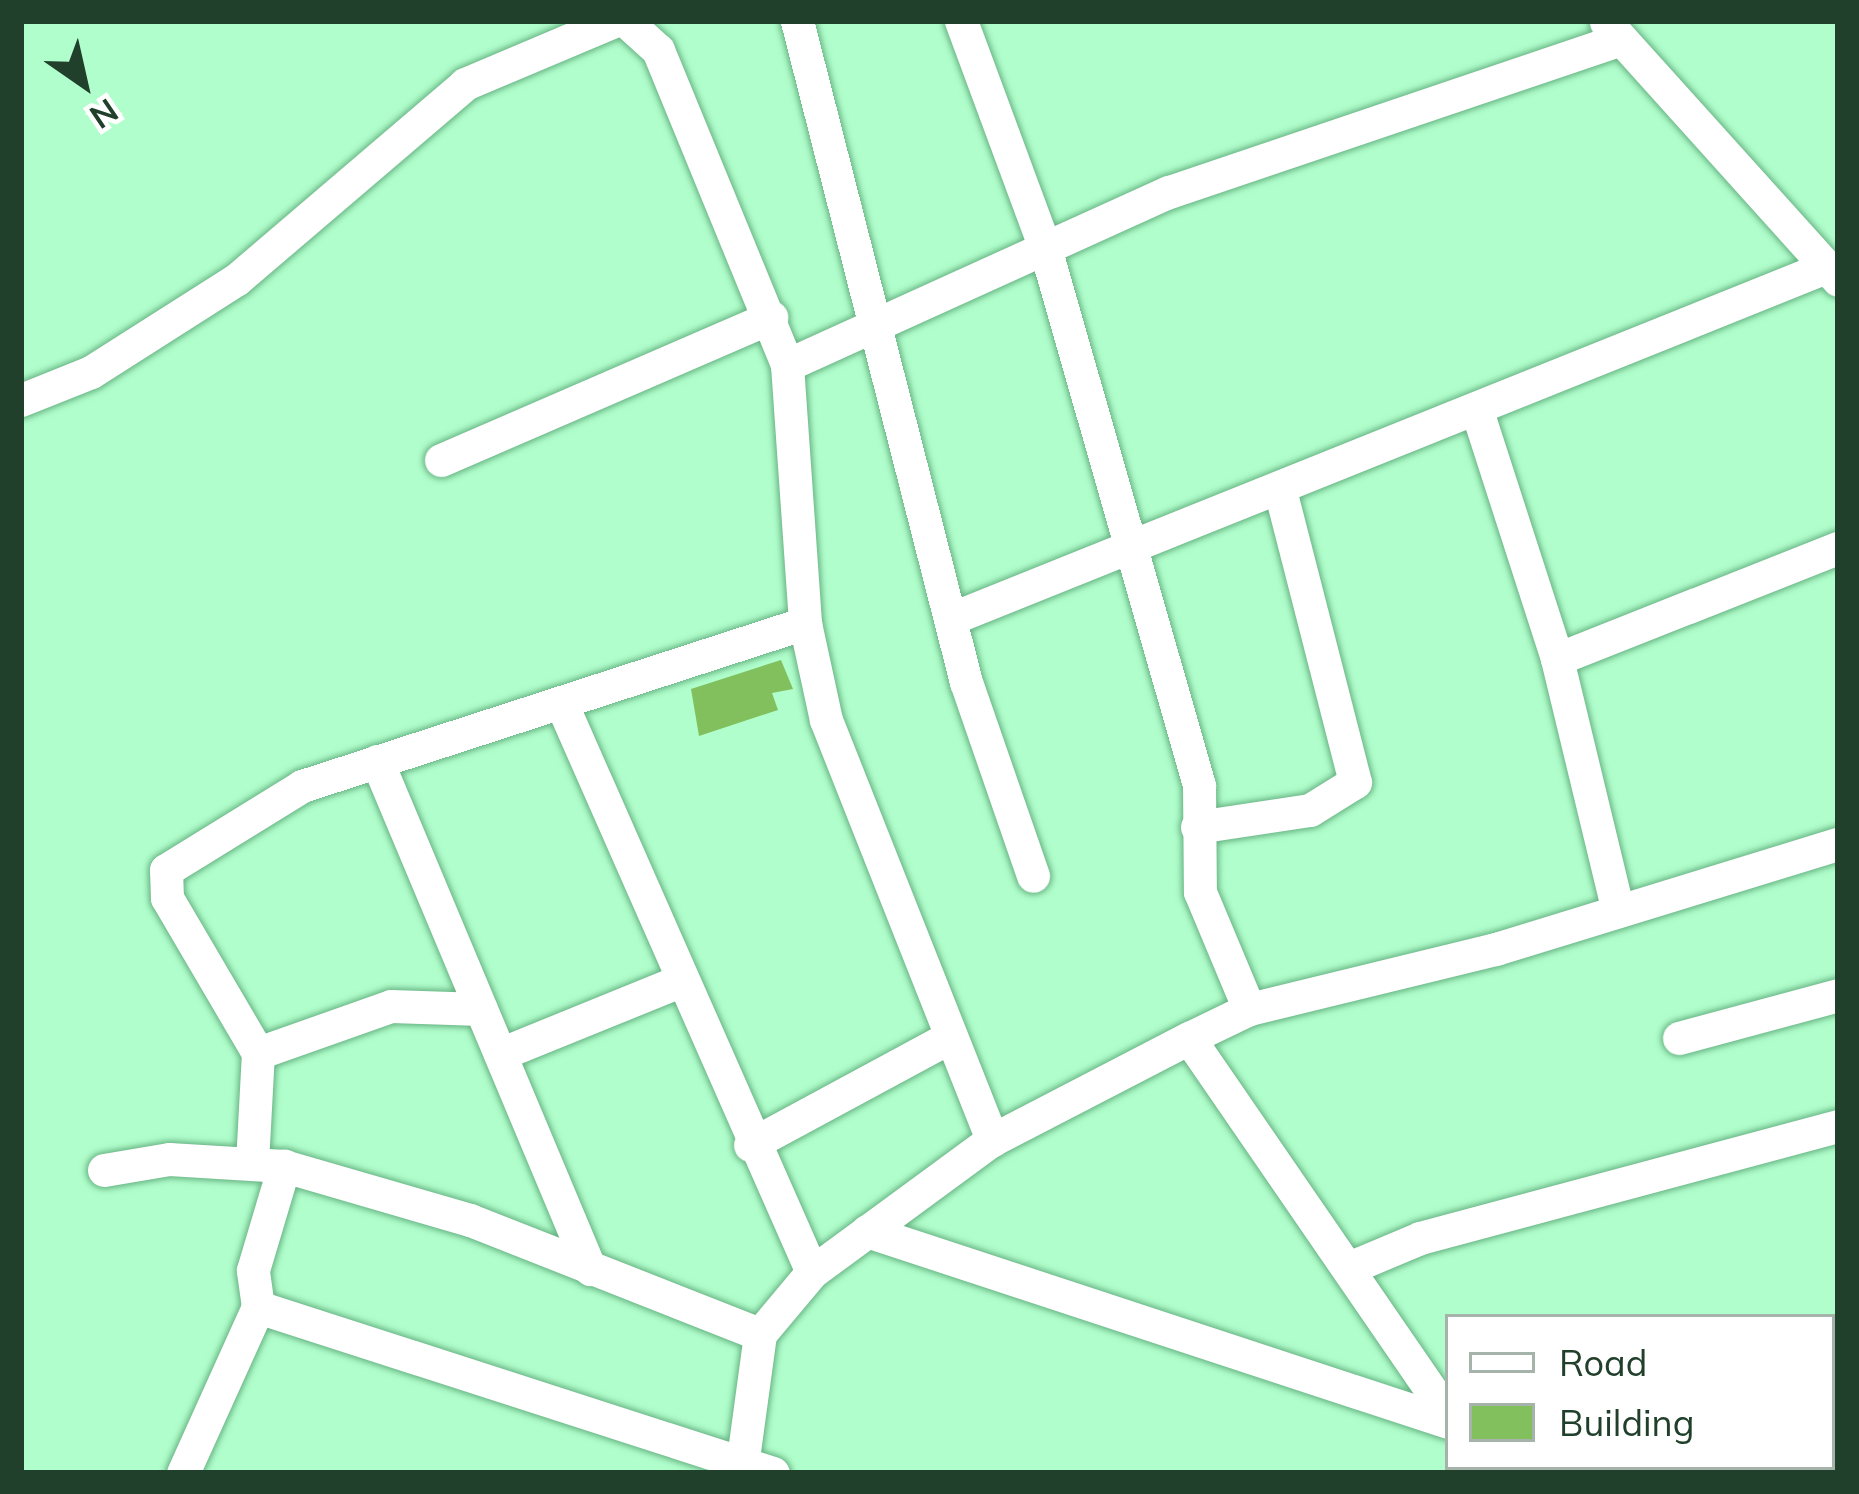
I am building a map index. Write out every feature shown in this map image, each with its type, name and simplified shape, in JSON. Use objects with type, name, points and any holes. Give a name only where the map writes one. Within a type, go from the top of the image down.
[{"type":"street","points":[[21,400],[91,372],[237,279],[464,84],[614,21]]},
{"type":"street","points":[[626,21],[658,50],[787,364],[805,623],[864,830],[992,1140]]},
{"type":"street","points":[[797,21],[879,319],[950,619],[1034,876]]},
{"type":"street","points":[[961,21],[1045,248],[1127,555],[1199,785],[1200,892],[1249,1009]]},
{"type":"street","points":[[787,364],[879,319],[1265,156],[1612,30],[1832,274],[1127,555],[950,619]]},
{"type":"street","points":[[441,460],[771,317]]},
{"type":"street","points":[[1478,414],[1557,659],[1618,911]]},
{"type":"street","points":[[1197,827],[1310,810],[1355,782],[1281,493]]},
{"type":"street","points":[[1557,659],[1838,548]]},
{"type":"street","points":[[183,1473],[258,1307],[254,1270],[268,1165],[258,1054],[161,878],[265,803],[376,761],[562,707],[805,623]]},
{"type":"street","points":[[562,707],[677,982],[812,1272]]},
{"type":"street","points":[[376,761],[590,1269]]},
{"type":"street","points":[[258,1307],[752,1470],[760,1334],[812,1272],[992,1140],[1249,1009],[1618,911],[1838,844]]},
{"type":"street","points":[[500,1054],[677,982]]},
{"type":"street","points":[[1679,1039],[1838,995]]},
{"type":"street","points":[[258,1054],[391,1006],[481,1009]]},
{"type":"street","points":[[750,1145],[950,1037]]},
{"type":"street","points":[[1189,1038],[1351,1268],[1445,1413]]},
{"type":"street","points":[[1351,1268],[1420,1238],[1838,1126]]},
{"type":"street","points":[[104,1170],[268,1165],[470,1220],[760,1334]]},
{"type":"street","points":[[867,1231],[1445,1417]]},
{"type":"building","points":[[781,660],[793,689],[772,693],[778,710],[699,736],[691,689]]}]
